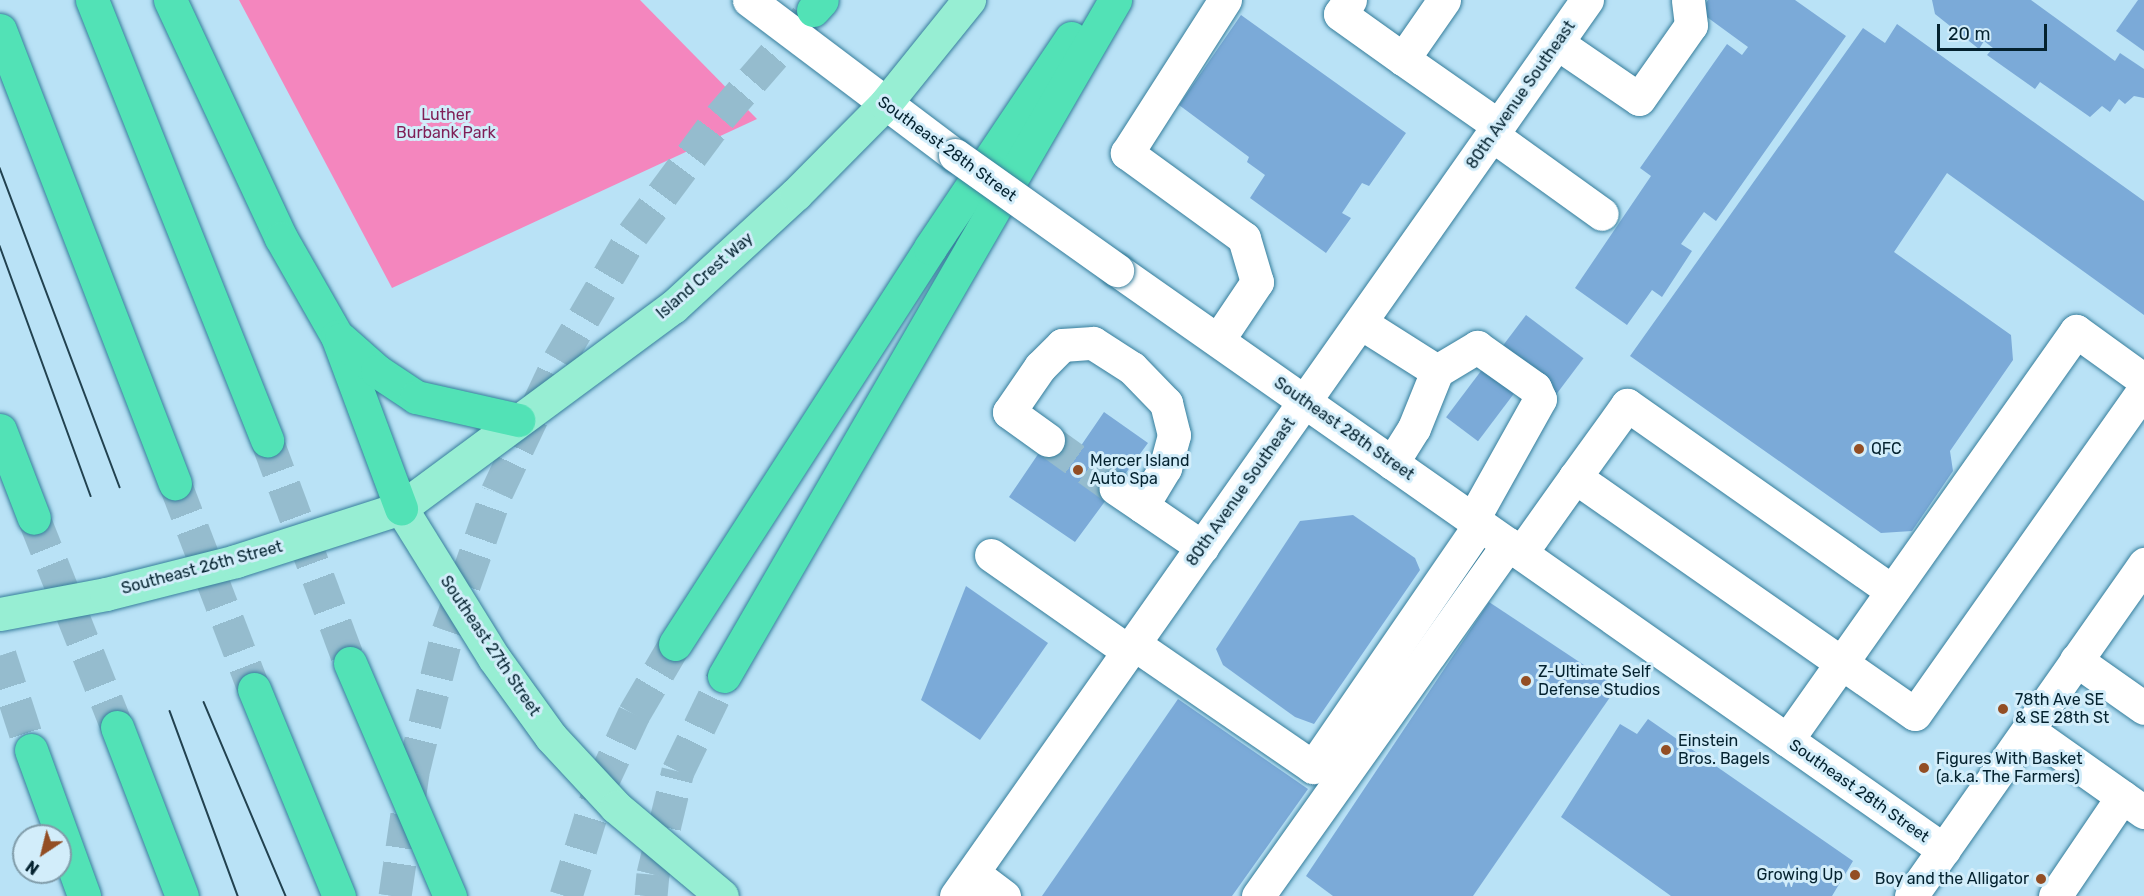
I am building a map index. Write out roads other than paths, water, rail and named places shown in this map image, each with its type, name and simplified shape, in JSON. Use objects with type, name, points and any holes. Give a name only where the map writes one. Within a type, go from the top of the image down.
[{"type":"highway","points":[[92,0],[267,440]]},
{"type":"highway","points":[[170,0],[281,238],[337,336],[401,508]]},
{"type":"highway","points":[[675,644],[930,248],[1097,0]]},
{"type":"highway","points":[[724,676],[1115,0]]},
{"type":"highway","points":[[0,30],[175,483]]},
{"type":"highway","points":[[337,336],[377,371],[416,397],[518,420]]},
{"type":"highway","points":[[0,430],[34,518]]},
{"type":"highway","points":[[350,663],[450,896]]},
{"type":"highway","points":[[254,689],[339,896]]},
{"type":"highway","points":[[117,727],[182,896]]},
{"type":"highway","points":[[31,750],[84,896]]},
{"type":"main road","name":"Island Crest Way","points":[[401,508],[673,307],[796,195],[885,104],[969,0]]},
{"type":"main road","name":"Southeast 26th Street","points":[[0,614],[106,594],[236,561],[401,508]]},
{"type":"main road","name":"Southeast 27th Street","points":[[401,508],[494,658],[551,737],[616,807],[723,896]]},
{"type":"street","name":"Southeast 28th Street","points":[[749,0],[955,155],[1944,850]]},
{"type":"street","points":[[1218,340],[1257,282],[1244,238],[1128,153],[1225,0]]},
{"type":"street","points":[[1350,0],[1340,14],[1403,58],[1602,214]]},
{"type":"street","points":[[1403,58],[1444,0]]},
{"type":"street","name":"80th Avenue Southeast","points":[[964,885],[1587,0]]},
{"type":"street","points":[[1557,43],[1639,99],[1691,25],[1688,0]]},
{"type":"street","points":[[1360,323],[1437,371]]},
{"type":"street","points":[[1787,740],[2076,331],[2144,380]]},
{"type":"street","points":[[1048,440],[1009,411],[1040,367],[1062,345],[1093,343],[1132,368],[1166,403],[1174,435],[1165,468],[1142,506]]},
{"type":"street","points":[[990,555],[1313,767],[1476,522],[1540,399],[1535,388],[1477,346],[1437,371],[1414,428],[1392,463]]},
{"type":"street","points":[[1575,477],[1840,665],[1915,714],[2144,389]]},
{"type":"street","points":[[1258,896],[1514,548],[1575,477],[1627,405],[1892,591]]},
{"type":"street","points":[[1115,488],[1202,547]]},
{"type":"street","points":[[1911,896],[2144,564]]},
{"type":"street","points":[[1462,643],[1492,593]]},
{"type":"street","points":[[2076,660],[2144,708]]},
{"type":"street","points":[[2028,729],[2133,804],[2055,896]]},
{"type":"street","points":[[964,885],[1004,896]]},
{"type":"tunnel","points":[[395,896],[413,772],[448,631],[497,492],[559,360],[633,234],[720,117],[812,11]]},
{"type":"tunnel","points":[[267,440],[350,663]]},
{"type":"tunnel","points":[[1048,440],[1115,488]]},
{"type":"tunnel","points":[[175,483],[254,689]]},
{"type":"tunnel","points":[[34,518],[117,727]]},
{"type":"tunnel","points":[[566,896],[600,787],[634,714],[675,644]]},
{"type":"tunnel","points":[[0,655],[31,750]]},
{"type":"tunnel","points":[[651,896],[653,874],[678,771],[724,676]]},
{"type":"tram line","points":[[0,168],[120,487]]},
{"type":"tram line","points":[[0,246],[91,496]]},
{"type":"tram line","points":[[204,702],[286,896]]},
{"type":"tram line","points":[[170,711],[238,896]]},
{"type":"place","name":"QFC","points":[[1859,449]]},
{"type":"place","name":"Mercer Island Auto Spa","points":[[1078,470]]},
{"type":"place","name":"Z-Ultimate Self Defense Studios","points":[[1526,681]]},
{"type":"place","name":"78th Ave SE & SE 28th St","points":[[2003,709]]},
{"type":"place","name":"Einstein Bros. Bagels","points":[[1666,750]]},
{"type":"place","name":"Figures With Basket (a.k.a. The Farmers)","points":[[1924,768]]},
{"type":"place","name":"Growing Up","points":[[1855,875]]},
{"type":"place","name":"Boy and the Alligator","points":[[2041,879]]},
{"type":"park label","name":"Luther Burbank Park","points":[[446,124]]}]
